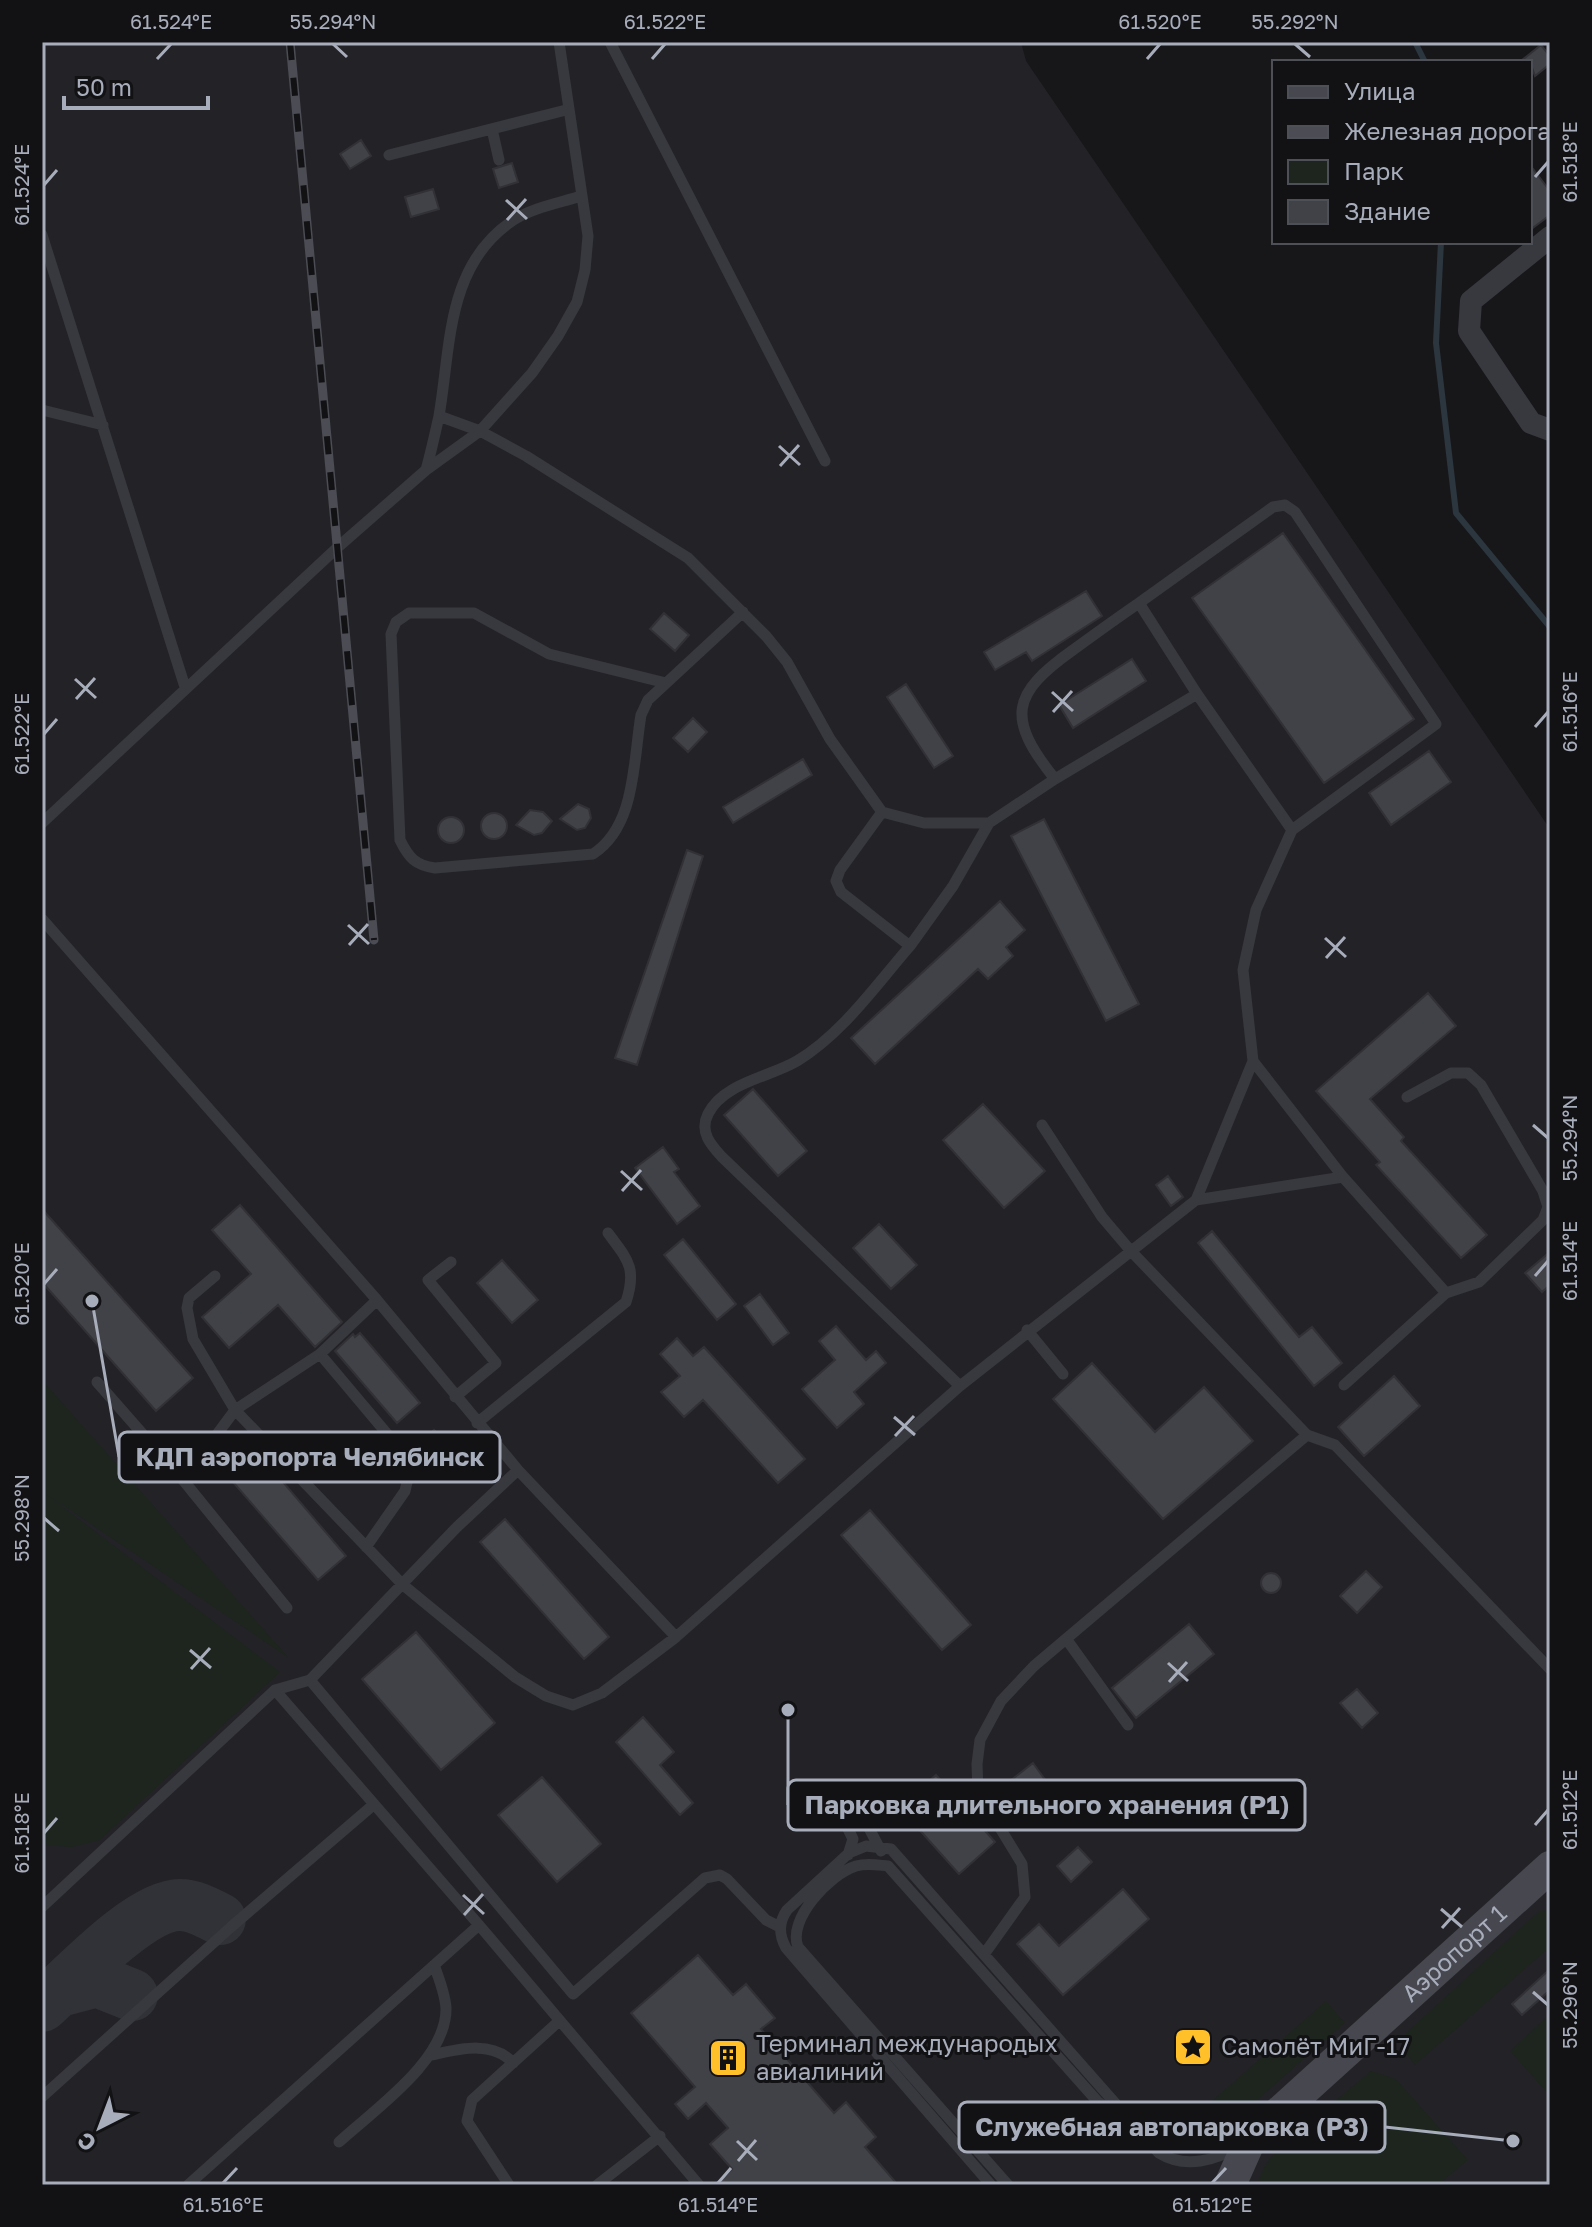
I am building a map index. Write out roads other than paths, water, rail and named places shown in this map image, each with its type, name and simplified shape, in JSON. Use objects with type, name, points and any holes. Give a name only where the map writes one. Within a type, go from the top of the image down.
[{"type":"main road","name":"Аэропорт 1","points":[[1251,2138],[1550,1867]]},
{"type":"main road","points":[[1230,2185],[1251,2138]]},
{"type":"street","points":[[1550,237],[1471,301],[1469,331],[1531,423],[1550,430]]},
{"type":"lane","points":[[42,823],[185,687],[426,470],[480,431],[532,373],[577,302],[585,270],[588,236],[566,110],[559,42]]},
{"type":"lane","points":[[610,42],[825,461]]},
{"type":"lane","points":[[389,155],[566,110]]},
{"type":"lane","points":[[492,129],[499,160]]},
{"type":"lane","points":[[426,470],[439,416],[452,313],[469,268],[483,246],[515,219],[581,196]]},
{"type":"lane","points":[[42,235],[185,687]]},
{"type":"lane","points":[[42,410],[103,425]]},
{"type":"lane","points":[[439,416],[480,431],[688,558],[743,612],[787,662],[830,739],[882,812],[924,823],[989,823]]},
{"type":"lane","points":[[1055,779],[1034,753],[1024,725],[1023,706],[1028,687],[1041,672],[1273,507],[1285,505],[1295,512],[1436,724],[1292,830],[1256,910],[1243,970],[1253,1061],[1196,1200]]},
{"type":"lane","points":[[1139,603],[1197,694],[1292,830]]},
{"type":"lane","points":[[666,683],[549,654],[474,613],[409,613],[396,622],[391,634],[400,840],[408,856],[419,866],[435,868],[593,854],[610,843],[624,818],[641,715],[648,700],[743,612]]},
{"type":"lane","points":[[960,1386],[722,1157],[709,1143],[704,1129],[706,1116],[716,1102],[797,1061],[841,1026],[910,946],[953,886],[989,823],[1055,779],[1197,694]]},
{"type":"lane","points":[[882,812],[840,870],[836,881],[841,892],[910,946]]},
{"type":"lane","points":[[42,919],[377,1300],[518,1470],[676,1637]]},
{"type":"lane","points":[[1253,1061],[1343,1177],[1446,1293]]},
{"type":"lane","points":[[1344,1385],[1446,1293],[1479,1282],[1543,1220],[1548,1207],[1543,1191],[1481,1085],[1468,1073],[1451,1073],[1407,1097]]},
{"type":"lane","points":[[1042,1125],[1102,1217],[1130,1250],[1307,1435],[1335,1445],[1550,1669]]},
{"type":"lane","points":[[215,1276],[189,1298],[187,1308],[193,1339],[235,1410],[402,1584],[515,1677],[546,1696],[573,1705],[602,1693],[676,1637],[960,1386],[1027,1330],[1196,1200],[1343,1177]]},
{"type":"lane","points":[[477,1423],[626,1302],[633,1280],[629,1261],[608,1233]]},
{"type":"lane","points":[[451,1262],[428,1280],[496,1363],[455,1397]]},
{"type":"lane","points":[[183,1480],[235,1410],[320,1354],[377,1300]]},
{"type":"lane","points":[[1027,1330],[1063,1374]]},
{"type":"lane","points":[[320,1354],[399,1448],[410,1469],[405,1491],[366,1547]]},
{"type":"lane","points":[[97,1382],[183,1480],[287,1608]]},
{"type":"lane","points":[[985,1953],[1025,1897],[1026,1879],[1022,1864],[978,1792],[980,1740],[1001,1701],[1067,1640],[1307,1435]]},
{"type":"lane","points":[[42,1907],[275,1690],[310,1680],[518,1470]]},
{"type":"lane","points":[[1067,1640],[1128,1725]]},
{"type":"lane","points":[[310,1680],[573,1994],[705,1878],[720,1875],[727,1879],[766,1920],[780,1927]]},
{"type":"lane","points":[[275,1690],[699,2185]]},
{"type":"lane","points":[[848,1788],[868,1826],[885,1848],[985,1953],[1159,2153],[1185,2162],[1224,2154],[1251,2138]]},
{"type":"lane","points":[[834,1800],[853,1839],[841,1874],[800,1915],[795,1928],[798,1947],[1008,2185]]},
{"type":"lane","points":[[42,2097],[231,1927],[372,1806]]},
{"type":"lane","points":[[885,1848],[866,1846],[849,1853],[787,1910],[780,1927],[786,1948],[991,2185]]},
{"type":"lane","points":[[885,1848],[888,1866],[1098,2102],[1137,2130]]},
{"type":"lane","points":[[841,1874],[868,1864],[888,1866]]},
{"type":"lane","points":[[188,2185],[479,1925]]},
{"type":"lane","points":[[339,2142],[432,2055],[446,2008],[434,1965]]},
{"type":"lane","points":[[509,2185],[467,2121],[467,2111],[472,2100],[558,2022]]},
{"type":"lane","points":[[432,2055],[487,2048],[504,2053],[513,2063]]},
{"type":"lane","points":[[597,2185],[660,2136]]},
{"type":"waterway","points":[[1415,42],[1424,60]]},
{"type":"waterway","points":[[1441,244],[1436,343],[1456,513],[1550,627]]},
{"type":"railway","points":[[290,42],[374,940]]},
{"type":"place","name":"КДП аэропорта Челябинск","points":[[92,1301]]},
{"type":"place","name":"Парковка длительного хранения (P1)","points":[[788,1710]]},
{"type":"place","name":"Самолёт МиГ-17","points":[[1193,2047]]},
{"type":"place","name":"Терминал международых авиалиний","points":[[728,2058]]},
{"type":"place","name":"Служебная автопарковка (P3)","points":[[1513,2141]]}]
